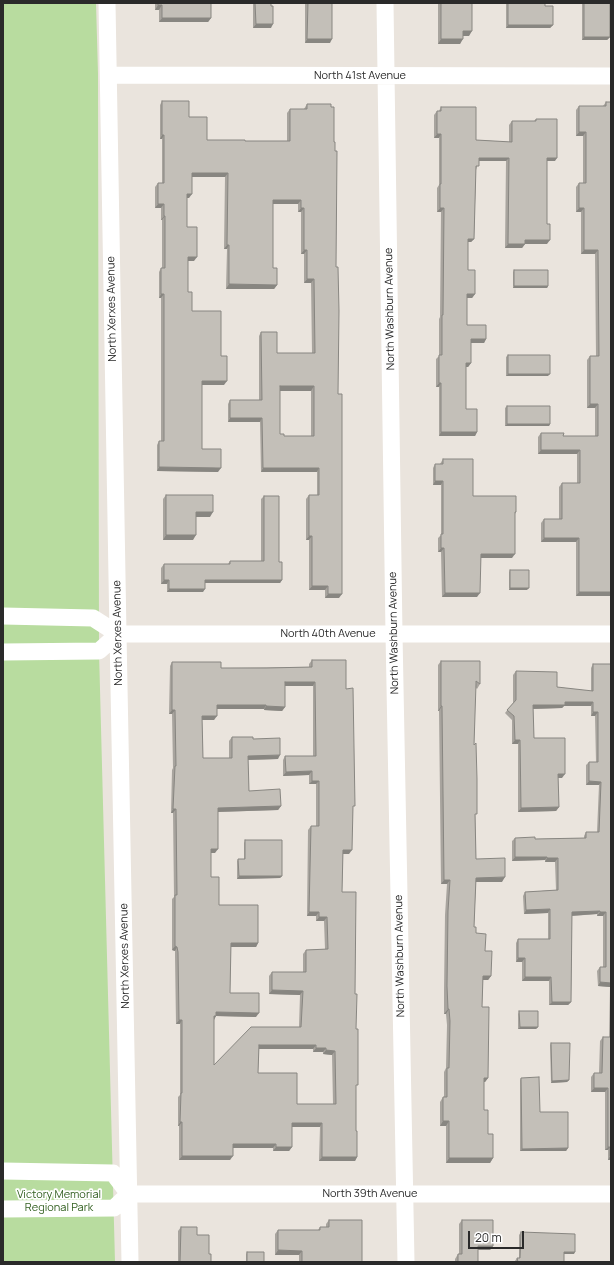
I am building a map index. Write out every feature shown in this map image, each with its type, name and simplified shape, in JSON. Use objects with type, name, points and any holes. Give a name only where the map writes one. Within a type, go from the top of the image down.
[{"type":"street","name":"North Xerxes Avenue","points":[[108,3],[108,76],[130,1262]]},
{"type":"street","name":"North Washburn Avenue","points":[[385,3],[394,634],[406,1262]]},
{"type":"street","name":"North 41st Avenue","points":[[108,76],[611,76]]},
{"type":"street","points":[[3,616],[93,618],[118,634],[99,651],[3,652]]},
{"type":"street","name":"North 40th Avenue","points":[[118,634],[611,634]]},
{"type":"street","points":[[3,1171],[113,1173],[129,1194],[114,1208],[3,1209]]},
{"type":"street","name":"North 39th Avenue","points":[[129,1194],[611,1194]]},
{"type":"green space","name":"Victory Memorial Regional Park","points":[[3,3],[96,3],[98,74],[99,651],[115,1262],[3,1262]]},
{"type":"building","points":[[158,3],[211,3],[211,18],[162,18],[162,5],[158,5]]},
{"type":"building","points":[[255,3],[271,3],[271,6],[273,6],[273,24],[256,24]]},
{"type":"building","points":[[308,3],[332,3],[332,39],[307,39]]},
{"type":"building","points":[[441,3],[472,3],[472,31],[463,31],[463,39],[441,39]]},
{"type":"building","points":[[508,3],[545,3],[545,6],[553,6],[553,25],[508,25]]},
{"type":"building","points":[[584,3],[610,3],[610,37],[584,37]]},
{"type":"building","points":[[162,101],[189,101],[189,117],[207,117],[207,140],[290,141],[290,109],[307,109],[307,104],[331,104],[331,107],[334,107],[334,142],[335,151],[337,151],[336,267],[338,267],[339,311],[338,394],[342,394],[342,594],[328,594],[328,586],[312,586],[312,536],[309,536],[309,495],[319,495],[319,468],[263,468],[262,418],[230,418],[230,400],[262,400],[261,332],[277,332],[277,353],[315,353],[314,279],[307,279],[307,250],[304,250],[304,208],[301,208],[301,200],[273,200],[273,268],[277,268],[277,285],[229,284],[229,245],[227,245],[228,173],[192,173],[192,194],[187,194],[187,227],[197,227],[197,257],[188,257],[188,292],[192,292],[192,311],[221,311],[221,356],[227,356],[227,381],[202,381],[202,449],[221,449],[221,468],[159,467],[159,441],[164,441],[164,294],[161,294],[161,268],[165,268],[165,216],[164,204],[158,204],[158,183],[164,183],[164,135],[162,135]],"holes":[[[280,386],[314,386],[314,436],[284,436],[284,434],[280,434]]]},
{"type":"building","points":[[606,102],[611,102],[611,592],[579,592],[579,538],[544,538],[544,519],[562,519],[562,483],[580,483],[580,450],[541,450],[541,433],[564,433],[563,436],[598,436],[598,404],[590,404],[590,356],[599,356],[598,250],[584,250],[584,208],[579,208],[579,183],[586,183],[586,132],[579,132],[579,106],[606,106]]},
{"type":"building","points":[[441,107],[476,107],[476,140],[512,142],[512,121],[557,119],[557,158],[547,158],[547,224],[550,224],[550,240],[525,240],[525,244],[508,244],[509,158],[479,158],[479,166],[476,166],[474,239],[468,239],[468,270],[475,270],[475,294],[467,294],[467,325],[486,325],[486,339],[471,339],[471,363],[466,363],[466,409],[477,409],[477,432],[441,432],[441,383],[439,383],[439,355],[442,355],[444,208],[440,208],[441,134],[437,134],[437,111],[441,111]]},
{"type":"building","points":[[514,270],[548,270],[548,286],[514,286]]},
{"type":"building","points":[[508,355],[550,355],[550,374],[508,374]]},
{"type":"building","points":[[507,406],[550,406],[550,424],[507,424]]},
{"type":"building","points":[[443,459],[473,459],[473,496],[516,496],[515,554],[481,554],[480,593],[445,593],[444,548],[441,548],[441,534],[443,534],[443,481],[435,481],[435,464],[443,464]]},
{"type":"building","points":[[166,495],[213,495],[213,512],[196,512],[196,535],[166,535]]},
{"type":"building","points":[[264,496],[279,496],[279,562],[282,562],[282,580],[205,580],[205,589],[169,589],[169,580],[164,580],[164,564],[230,564],[230,561],[264,561]]},
{"type":"building","points":[[510,570],[529,570],[529,588],[510,588]]},
{"type":"building","points":[[312,660],[346,660],[346,689],[353,688],[355,806],[353,806],[352,850],[343,850],[342,892],[356,892],[355,994],[357,994],[356,1029],[358,1029],[358,1085],[356,1085],[357,1157],[322,1157],[322,1123],[292,1123],[292,1147],[276,1147],[276,1144],[233,1144],[233,1156],[182,1156],[182,1122],[180,1122],[182,1093],[182,1020],[179,1020],[178,952],[177,947],[175,946],[175,895],[177,895],[176,809],[173,809],[176,766],[175,710],[172,710],[172,662],[221,662],[221,668],[312,667]],"holes":[[[285,682],[315,682],[316,756],[285,756],[286,772],[312,771],[312,781],[319,781],[319,826],[311,826],[309,912],[319,912],[319,917],[327,917],[328,949],[306,950],[306,972],[272,972],[272,990],[303,991],[301,1027],[251,1027],[214,1065],[214,1016],[216,1016],[216,1012],[259,1013],[259,993],[230,993],[231,943],[258,943],[258,905],[219,905],[219,877],[211,877],[211,849],[218,849],[218,808],[281,806],[280,789],[249,791],[248,756],[280,755],[280,738],[253,739],[253,737],[232,737],[232,758],[203,758],[202,716],[217,716],[217,705],[266,705],[285,707]],[[259,1045],[316,1045],[316,1048],[326,1048],[326,1050],[335,1051],[336,1104],[297,1104],[297,1073],[258,1073]]]},
{"type":"building","points":[[441,661],[480,661],[480,684],[476,681],[474,745],[476,743],[476,859],[505,858],[505,877],[476,878],[474,927],[476,927],[476,933],[486,934],[485,951],[492,951],[491,976],[483,976],[482,1007],[489,1007],[488,1078],[484,1078],[484,1110],[488,1110],[488,1134],[493,1134],[493,1158],[449,1158],[449,1121],[443,1121],[443,1097],[447,1097],[447,1068],[449,1068],[450,1021],[447,986],[450,880],[444,880]]},
{"type":"building","points":[[593,664],[611,664],[611,983],[600,982],[600,967],[606,967],[606,912],[572,912],[571,1002],[552,1002],[551,977],[525,977],[525,958],[518,958],[518,939],[550,939],[550,909],[526,910],[525,892],[558,890],[558,858],[515,857],[515,838],[586,838],[586,832],[599,832],[601,782],[589,781],[589,762],[598,762],[598,712],[593,712],[593,702],[565,702],[565,705],[533,705],[534,738],[565,738],[565,774],[558,774],[559,807],[521,808],[520,740],[515,740],[514,716],[507,710],[516,700],[516,671],[557,672],[557,687],[593,691]]},
{"type":"building","points":[[245,840],[282,840],[282,876],[239,876],[238,859],[245,859]]},
{"type":"building","points":[[519,1011],[538,1011],[538,1027],[520,1027]]},
{"type":"building","points":[[603,1037],[611,1037],[611,1156],[610,1147],[608,1147],[608,1088],[594,1088],[594,1073],[602,1073]]},
{"type":"building","points":[[551,1043],[570,1043],[569,1080],[552,1081]]},
{"type":"building","points":[[539,1077],[540,1112],[568,1112],[568,1148],[522,1149],[521,1078]]},
{"type":"building","points":[[329,1220],[362,1220],[362,1262],[302,1262],[302,1251],[278,1250],[278,1230],[320,1230],[320,1227],[329,1227]]},
{"type":"building","points":[[462,1220],[493,1220],[493,1246],[478,1246],[478,1262],[458,1262],[458,1254],[462,1254]]},
{"type":"building","points":[[181,1227],[197,1227],[197,1235],[209,1235],[209,1254],[211,1254],[211,1262],[180,1262]]},
{"type":"building","points":[[521,1232],[575,1234],[575,1252],[564,1252],[564,1262],[518,1262],[517,1258],[520,1258]]},
{"type":"building","points":[[247,1252],[264,1252],[264,1262],[247,1262]]}]
